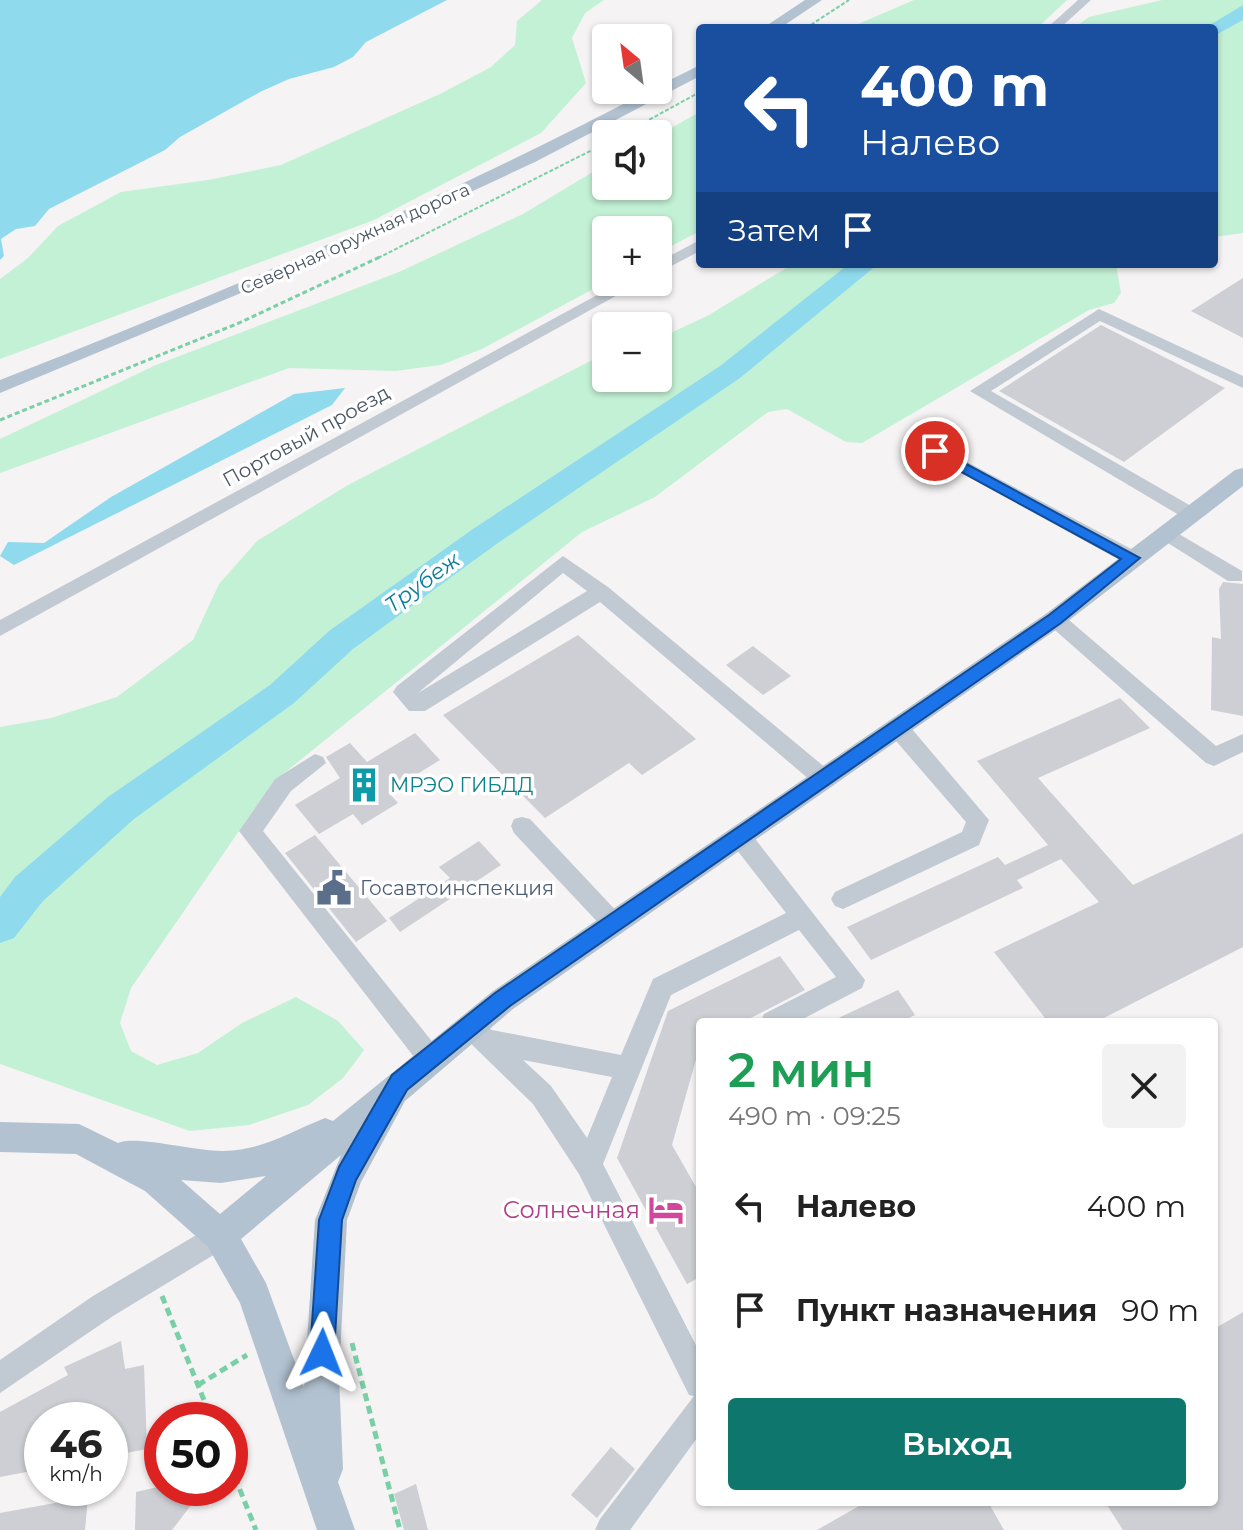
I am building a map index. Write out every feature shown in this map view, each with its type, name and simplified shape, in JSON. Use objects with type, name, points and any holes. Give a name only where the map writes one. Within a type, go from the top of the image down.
[{"type":"main road","points":[[776,24],[815,0]]},
{"type":"main road","points":[[799,24],[836,0]]},
{"type":"main road","name":"Северная оружная дорога","points":[[0,387],[226,297],[382,228],[542,153],[696,72]]},
{"type":"main road","points":[[632,120],[696,86]]},
{"type":"main road","points":[[0,402],[246,301],[560,159],[592,142]]},
{"type":"main road","points":[[220,1235],[430,1058],[478,1033],[613,923],[741,838],[1055,619],[1243,475]]},
{"type":"main road","points":[[331,1515],[321,1376],[331,1220],[347,1175],[400,1082]]},
{"type":"main road","points":[[0,1137],[79,1139],[158,1162],[233,1166],[273,1159],[358,1117]]},
{"type":"main road","points":[[79,1139],[156,1180],[220,1235],[254,1295],[331,1515]]},
{"type":"street","points":[[1058,24],[1085,0]]},
{"type":"street","points":[[672,260],[696,247]]},
{"type":"street","name":"Портовый проезд","points":[[0,629],[607,296]]},
{"type":"street","points":[[1191,514],[979,391],[1099,314],[1243,383]]},
{"type":"street","points":[[935,451],[1132,558]]},
{"type":"street","points":[[1167,533],[1235,570]]},
{"type":"street","points":[[601,592],[417,705],[404,692],[563,563],[601,592],[825,780]]},
{"type":"street","points":[[1055,619],[1214,757],[1243,742]]},
{"type":"street","points":[[843,899],[971,838],[978,820],[898,728]]},
{"type":"street","points":[[315,763],[283,785],[250,831],[430,1058]]},
{"type":"street","points":[[522,826],[613,923]]},
{"type":"street","points":[[741,838],[853,980],[781,1018]]},
{"type":"street","points":[[589,1165],[662,987],[803,916]]},
{"type":"street","points":[[478,1033],[629,1068]]},
{"type":"street","points":[[478,1033],[542,1095],[589,1165],[696,1376]]},
{"type":"street","points":[[0,1378],[154,1275],[220,1235]]},
{"type":"street","points":[[611,1530],[696,1414]]},
{"type":"path","points":[[812,24],[849,0]]},
{"type":"path","points":[[649,120],[696,94]]},
{"type":"path","points":[[0,420],[239,323],[379,258],[592,150]]},
{"type":"path","points":[[154,1275],[205,1402]]},
{"type":"path","points":[[351,1341],[400,1530]]},
{"type":"path","points":[[246,1506],[256,1530]]},
{"type":"green space","points":[[542,0],[604,0],[585,13],[572,38],[586,83],[541,133],[374,220],[0,359],[0,279],[28,258],[58,226],[121,192],[208,180],[281,165],[442,93],[491,67],[515,45],[517,21]]},
{"type":"green space","points":[[914,0],[1067,0],[1041,24],[858,24]]},
{"type":"green space","points":[[1162,0],[1243,0],[1243,233],[1218,236],[1218,24],[1079,24],[1089,17]]},
{"type":"green space","points":[[696,114],[696,233],[672,246],[672,216],[592,216],[592,290],[482,349],[441,365],[395,371],[289,368],[0,473],[0,439],[156,365],[399,272],[523,214],[592,172],[592,200],[672,200],[672,127]]},
{"type":"green space","points":[[786,268],[1117,268],[1121,293],[1114,303],[1089,310],[862,443],[846,442],[787,409],[768,412],[655,497],[582,532],[272,783],[131,988],[120,1023],[131,1051],[157,1065],[198,1053],[242,1023],[296,997],[338,1021],[364,1050],[343,1078],[308,1105],[249,1125],[190,1131],[0,1064],[0,727],[51,718],[117,697],[193,640],[219,584],[257,541],[348,485],[592,360],[592,392],[672,392],[672,332],[709,315]]},
{"type":"water","points":[[0,0],[447,0],[366,42],[353,57],[334,67],[289,79],[260,92],[180,137],[165,150],[49,209],[35,226],[16,229],[1,239],[4,256],[0,260]]},
{"type":"water","points":[[345,388],[332,405],[14,565],[0,556],[8,542],[44,543],[111,497],[294,394]]},
{"type":"building","points":[[1243,278],[1243,338],[1191,311]]},
{"type":"building","points":[[1101,325],[1225,388],[1124,462],[999,391]]},
{"type":"building","points":[[1223,582],[1243,584],[1243,716],[1211,710],[1212,637],[1221,639],[1219,589]]},
{"type":"building","points":[[578,635],[696,739],[642,775],[629,763],[545,818],[443,715]]},
{"type":"building","points":[[753,646],[791,676],[763,695],[726,665]]},
{"type":"building","points":[[1120,698],[1150,728],[1038,778],[1133,885],[1243,833],[1243,947],[1104,1018],[1045,1018],[994,952],[1099,902],[1061,859],[1017,880],[1023,888],[871,960],[847,927],[998,857],[1005,865],[1048,845],[977,761]]},
{"type":"building","name":"МРЭО ГИБДД","points":[[415,733],[440,760],[388,792],[398,803],[362,825],[353,814],[319,834],[295,805],[340,778],[326,757],[350,743],[367,762]]},
{"type":"building","name":"Госавтоинспекция","points":[[315,835],[387,921],[356,942],[285,853]]},
{"type":"building","points":[[479,841],[501,865],[400,932],[389,918],[450,878],[439,867]]},
{"type":"building","points":[[780,956],[805,990],[751,1018],[696,1018],[696,1059],[672,1145],[696,1187],[696,1279],[687,1284],[617,1158],[668,1011]]},
{"type":"building","points":[[898,990],[915,1015],[909,1018],[838,1018]]},
{"type":"building","points":[[1243,1312],[1243,1530],[1123,1530],[1108,1506],[1218,1506],[1218,1327]]},
{"type":"building","points":[[121,1341],[125,1369],[144,1365],[144,1450],[128,1453],[128,1402],[24,1402],[24,1472],[0,1477],[0,1412],[68,1375],[64,1367]]},
{"type":"building","points":[[611,1447],[635,1469],[597,1518],[571,1495]]},
{"type":"building","points":[[416,1484],[428,1530],[404,1530],[394,1494]]},
{"type":"building","points":[[144,1490],[144,1506],[190,1506],[172,1530],[135,1530],[136,1492]]},
{"type":"building","points":[[38,1506],[87,1506],[85,1530],[0,1530],[0,1513]]},
{"type":"building","points":[[859,1506],[990,1506],[1004,1530],[817,1530]]},
{"type":"waterway","name":"Трубеж","points":[[1218,27],[1243,11]]},
{"type":"waterway","name":"Трубеж","points":[[0,926],[29,889],[121,808],[282,694],[341,640],[484,537],[730,372],[860,268]]},
{"type":"place","name":"МРЭО ГИБДД","points":[[364,785]]},
{"type":"place","name":"Госавтоинспекция","points":[[334,888]]},
{"type":"place","name":"Солнечная","points":[[666,1210]]},
{"type":"route","points":[[322,1353],[325,1269],[331,1220],[347,1175],[400,1082],[503,1000],[1055,619],[1132,558],[935,451]]}]
